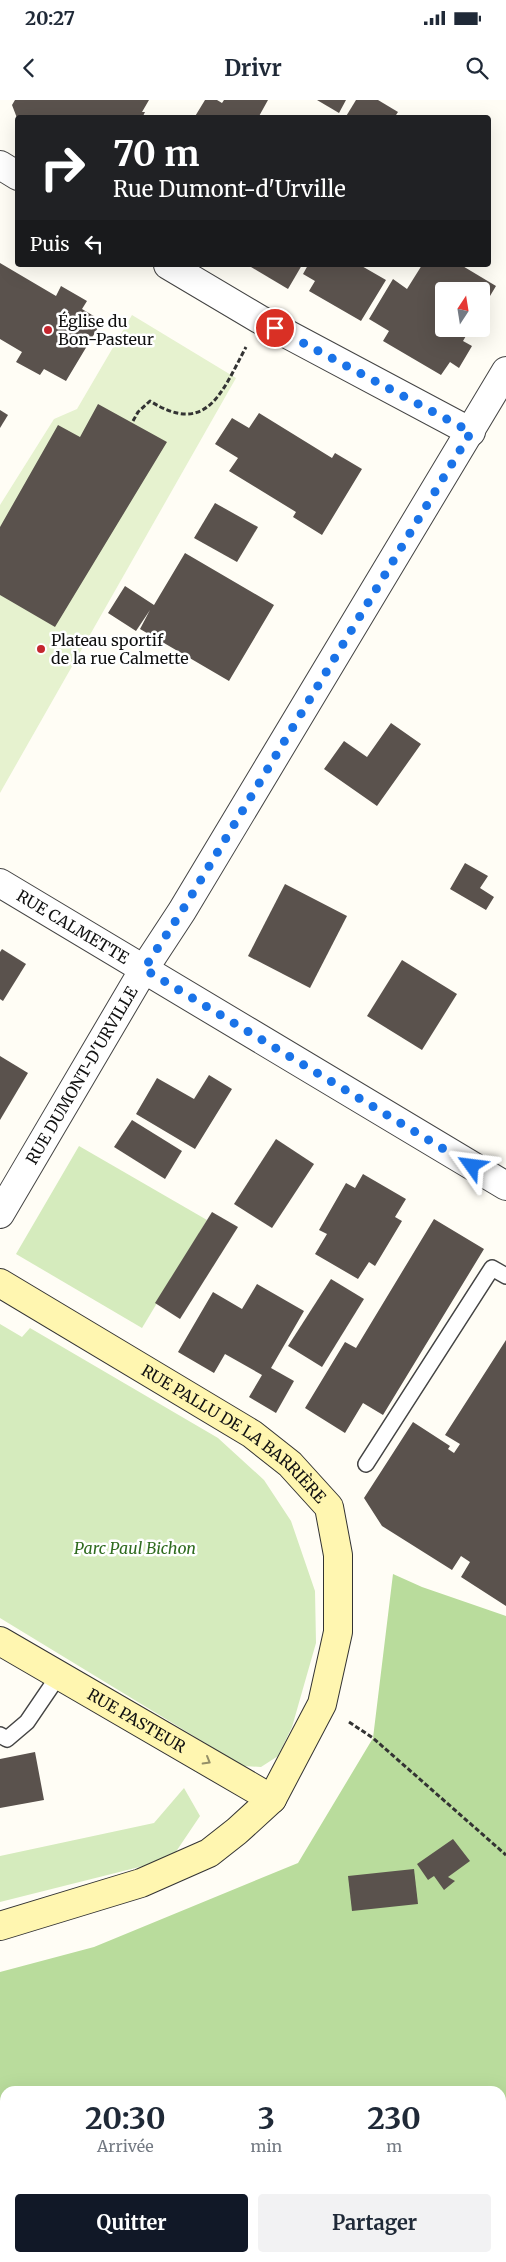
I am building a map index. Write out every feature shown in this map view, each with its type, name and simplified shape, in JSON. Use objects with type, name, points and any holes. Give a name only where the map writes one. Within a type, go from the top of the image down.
[{"type":"street","points":[[0,165],[15,174]]},
{"type":"street","points":[[171,267],[259,319],[471,432]]},
{"type":"street","name":"RUE DUMONT-D'URVILLE","points":[[0,1214],[144,969],[182,911],[506,371]]},
{"type":"street","name":"RUE CALMETTE","points":[[0,883],[506,1186]]},
{"type":"street","name":"RUE PALLU DE LA BARRIÈRE","points":[[0,1283],[252,1434],[290,1464],[329,1507],[338,1555],[338,1632],[322,1704],[272,1799],[237,1832],[210,1853],[141,1883],[0,1926]]},
{"type":"street","name":"RUE PASTEUR","points":[[0,1641],[272,1799]]},
{"type":"lane","points":[[366,1464],[492,1268],[506,1276]]},
{"type":"lane","points":[[0,1735],[7,1739],[27,1722],[59,1675]]},
{"type":"path","points":[[133,421],[138,412],[150,401],[162,409],[191,416],[204,411],[216,400],[245,349],[259,319]]},
{"type":"path","points":[[322,1704],[373,1738],[506,1855]]},
{"type":"green space","name":"Plateau sportif de la rue Calmette","points":[[132,315],[236,378],[0,793],[0,505],[54,419],[77,409]]},
{"type":"green space","points":[[79,1146],[207,1220],[142,1328],[16,1254]]},
{"type":"green space","name":"Parc Paul Bichon","points":[[0,1324],[22,1337],[30,1328],[218,1438],[264,1480],[291,1521],[315,1591],[316,1643],[292,1727],[278,1756],[261,1767],[243,1766],[0,1618]]},
{"type":"green space","points":[[393,1574],[422,1587],[506,1616],[506,2086],[0,2086],[0,1972],[94,1947],[298,1863],[373,1738]]},
{"type":"green space","points":[[184,1788],[200,1816],[171,1859],[0,1902],[0,1856],[154,1823]]},
{"type":"building","points":[[15,100],[149,100],[142,112],[145,112],[144,115],[16,115],[12,105]]},
{"type":"building","points":[[205,100],[217,100],[222,103],[224,100],[268,100],[260,115],[196,115]]},
{"type":"building","points":[[317,100],[346,100],[339,113]]},
{"type":"building","points":[[356,100],[378,100],[398,112],[396,115],[347,115]]},
{"type":"building","name":"Église du Bon-Pasteur","points":[[0,263],[56,296],[61,286],[87,301],[82,309],[102,321],[66,381],[44,369],[40,375],[16,362],[22,352],[0,339]]},
{"type":"building","points":[[251,267],[301,267],[288,289]]},
{"type":"building","points":[[307,267],[363,267],[386,280],[361,321],[309,291],[315,281],[303,274]]},
{"type":"building","points":[[421,267],[464,267],[489,282],[435,282],[435,338],[465,338],[463,341],[472,346],[459,368],[450,362],[441,375],[383,341],[389,331],[369,319],[393,279],[407,289]]},
{"type":"building","points":[[490,282],[496,286],[490,296]]},
{"type":"building","points":[[98,404],[167,442],[55,627],[0,595],[0,527],[58,425],[80,437]]},
{"type":"building","points":[[0,410],[8,415],[0,428]]},
{"type":"building","points":[[259,413],[332,458],[335,453],[362,469],[322,535],[293,517],[296,512],[229,471],[238,458],[215,444],[232,418],[249,428]]},
{"type":"building","points":[[215,503],[258,527],[237,562],[194,538]]},
{"type":"building","points":[[185,553],[274,605],[229,681],[140,629],[150,610],[136,631],[108,613],[125,586],[154,605]]},
{"type":"building","points":[[391,723],[421,744],[377,806],[324,769],[344,741],[367,757]]},
{"type":"building","points":[[465,863],[488,876],[480,888],[494,897],[486,910],[450,889]]},
{"type":"building","points":[[285,884],[347,916],[310,988],[248,956]]},
{"type":"building","points":[[2,949],[26,964],[3,1001],[0,999],[0,952]]},
{"type":"building","points":[[402,960],[457,994],[422,1050],[367,1016]]},
{"type":"building","points":[[0,1056],[28,1073],[0,1120]]},
{"type":"building","points":[[209,1075],[232,1089],[195,1149],[136,1114],[157,1078],[194,1099]]},
{"type":"building","points":[[132,1120],[182,1151],[165,1179],[114,1147]]},
{"type":"building","points":[[276,1139],[314,1164],[272,1228],[234,1204]]},
{"type":"building","points":[[363,1174],[406,1199],[395,1217],[402,1221],[375,1266],[369,1262],[358,1279],[315,1254],[327,1234],[319,1230],[346,1183],[355,1188]]},
{"type":"building","points":[[212,1212],[238,1227],[180,1319],[155,1303]]},
{"type":"building","points":[[434,1219],[484,1249],[383,1415],[363,1403],[345,1433],[305,1408],[345,1342],[356,1348]]},
{"type":"building","points":[[331,1279],[364,1299],[322,1367],[288,1346]]},
{"type":"building","points":[[257,1284],[304,1311],[271,1368],[294,1381],[276,1413],[249,1397],[262,1375],[225,1354],[214,1373],[178,1352],[213,1292],[242,1309]]},
{"type":"building","points":[[506,1340],[506,1606],[461,1577],[470,1562],[461,1556],[452,1570],[382,1526],[364,1498],[413,1422],[450,1446],[448,1449],[454,1453],[460,1444],[445,1435]]},
{"type":"building","points":[[35,1752],[44,1800],[0,1808],[0,1759]]},
{"type":"building","points":[[453,1839],[470,1861],[448,1877],[455,1881],[444,1890],[434,1876],[428,1880],[417,1864]]},
{"type":"building","points":[[414,1869],[418,1904],[352,1911],[348,1876]]},
{"type":"place","name":"Église du Bon-Pasteur","points":[[48,330]]},
{"type":"place","name":"Plateau sportif de la rue Calmette","points":[[41,649]]},
{"type":"route","points":[[275,328],[471,432],[182,911],[144,969],[171,987],[472,1166]]}]
